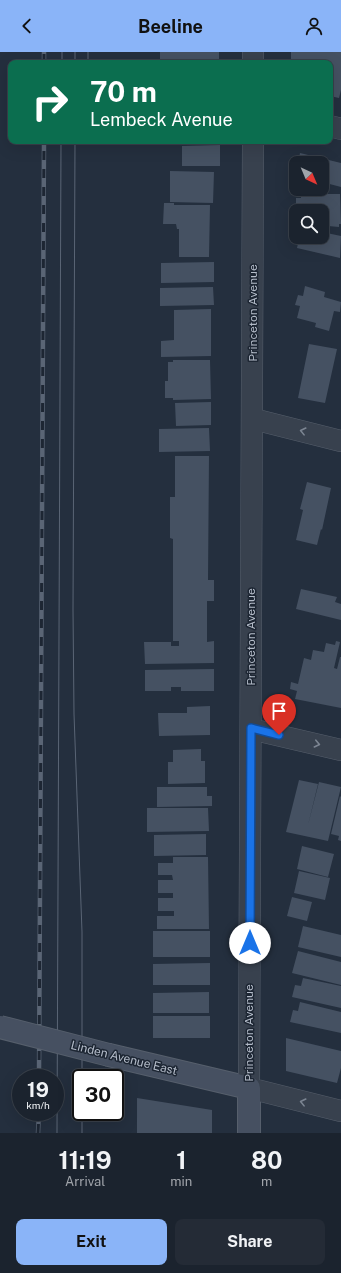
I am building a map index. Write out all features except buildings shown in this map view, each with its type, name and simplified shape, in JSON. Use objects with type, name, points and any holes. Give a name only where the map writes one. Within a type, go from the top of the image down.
[{"type":"street","name":"Princeton Avenue","points":[[249,1133],[253,144]]},
{"type":"street","points":[[253,419],[341,441]]},
{"type":"street","points":[[251,728],[341,750]]},
{"type":"street","name":"Linden Avenue East","points":[[0,1027],[109,1055],[249,1088]]},
{"type":"street","points":[[249,1088],[341,1111]]},
{"type":"tram line","points":[[62,52],[62,60]]},
{"type":"tram line","points":[[75,52],[75,60]]},
{"type":"tram line","points":[[88,52],[88,60]]},
{"type":"tram line","points":[[57,1133],[61,144]]},
{"type":"tram line","points":[[75,144],[73,610],[74,714],[82,932],[82,1069]]},
{"type":"tram line","points":[[82,1121],[82,1133]]},
{"type":"railway","points":[[44,52],[44,60]]},
{"type":"railway","points":[[39,1069],[44,144]]},
{"type":"railway","points":[[38,1133],[39,1121]]},
{"type":"route","points":[[250,943],[251,728],[279,735]]}]
